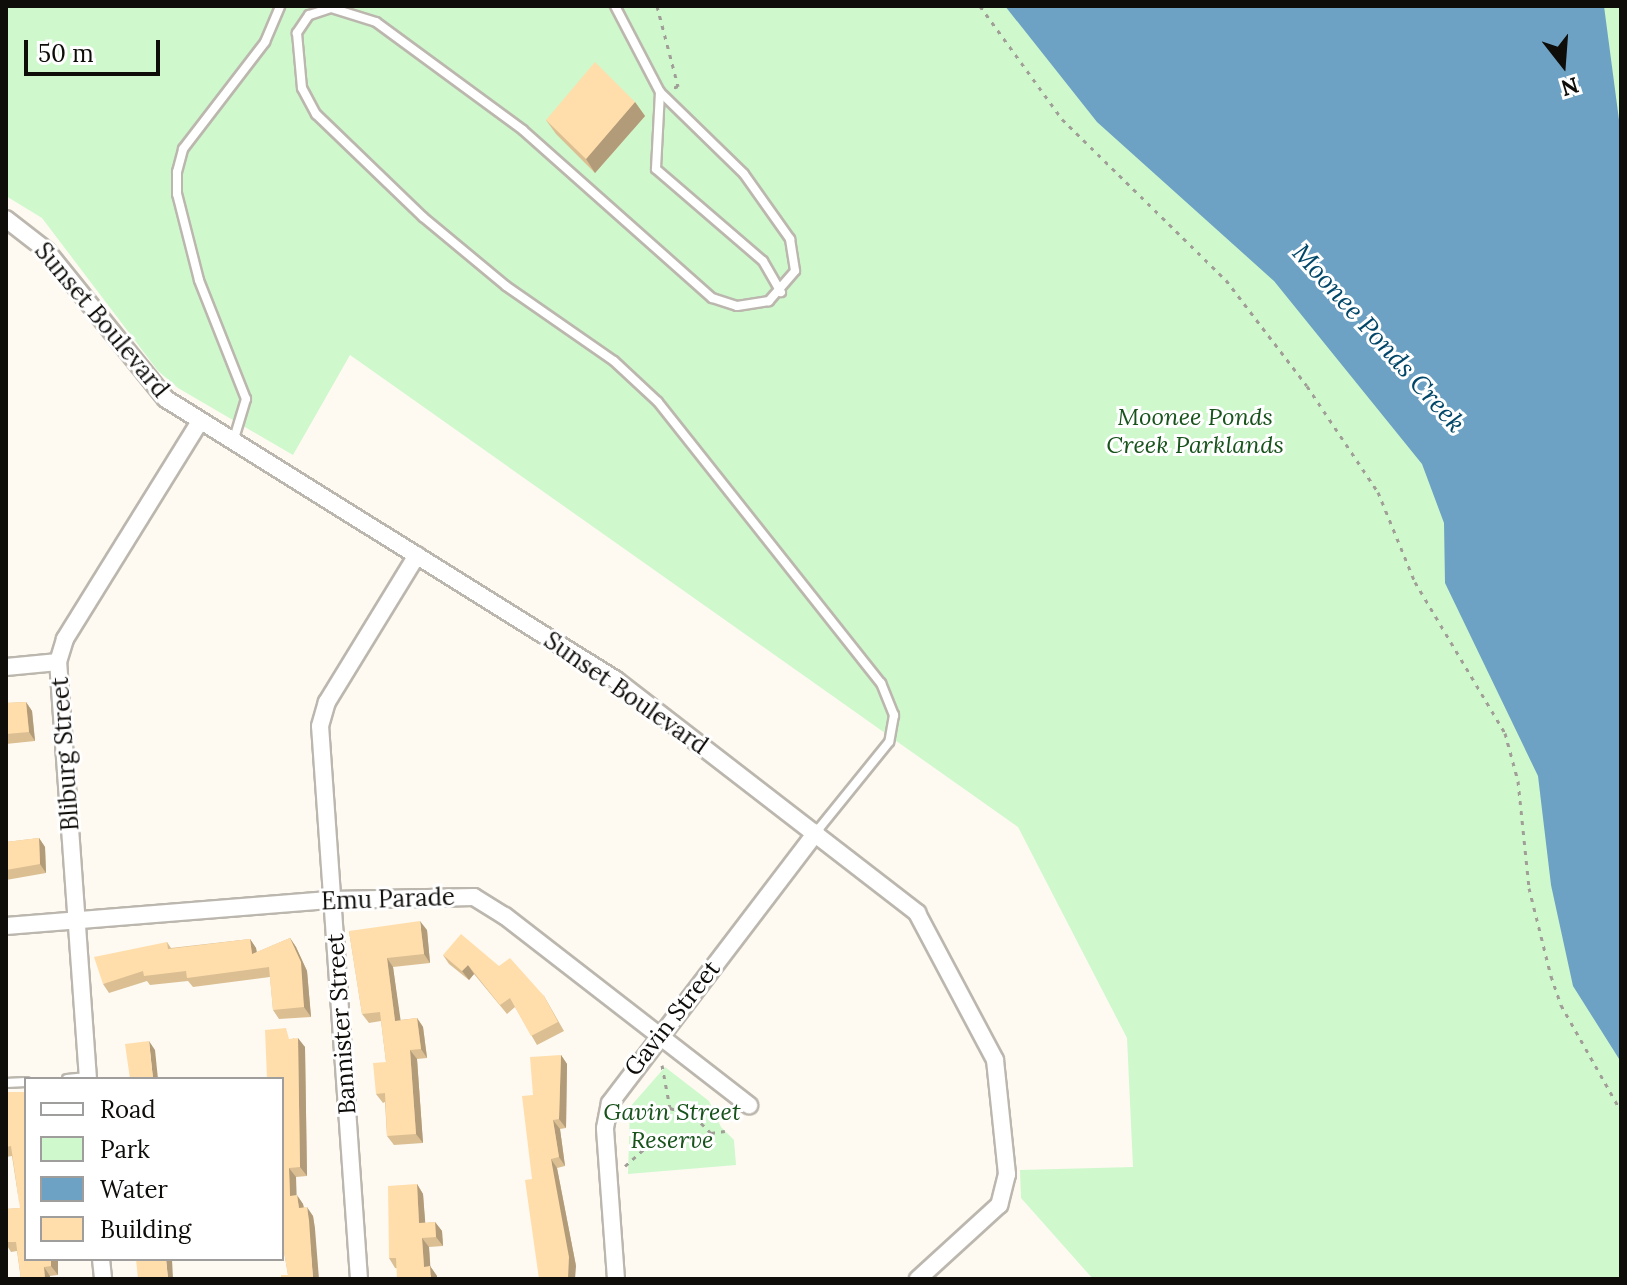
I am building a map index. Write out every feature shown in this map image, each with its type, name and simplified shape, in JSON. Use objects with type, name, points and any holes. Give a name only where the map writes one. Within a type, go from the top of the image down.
[{"type":"street","name":"Sunset Boulevard","points":[[6,219],[46,250],[152,386],[200,421],[640,697],[917,913],[998,1071],[1007,1174],[1003,1198],[918,1279]]},
{"type":"street","name":"Bliburg Street","points":[[88,1077],[58,662],[65,639],[200,421]]},
{"type":"street","name":"Bannister Street","points":[[359,1279],[322,716],[417,555]]},
{"type":"street","points":[[6,667],[58,662]]},
{"type":"street","name":"Gavin Street","points":[[616,1279],[606,1114],[617,1088],[816,833]]},
{"type":"street","name":"Emu Parade","points":[[6,926],[332,900],[474,897],[749,1105]]},
{"type":"lane","points":[[233,442],[246,399],[199,280],[177,194],[177,172],[183,149],[265,42],[280,6]]},
{"type":"lane","points":[[615,6],[663,95],[779,217],[796,258],[781,292],[754,306],[712,298],[523,130],[376,22],[331,8],[309,15],[297,33],[302,88],[316,114],[423,217],[506,286],[614,361],[658,402],[881,683],[894,715],[889,742],[816,833]]},
{"type":"lane","points":[[663,95],[656,169],[763,261],[781,292]]},
{"type":"path","points":[[657,6],[678,86],[663,95]]},
{"type":"path","points":[[980,6],[1062,119],[1226,280],[1307,386],[1378,492],[1415,582],[1505,733],[1518,781],[1529,888],[1551,976],[1561,1005],[1621,1111]]},
{"type":"path","points":[[661,1061],[670,1108],[694,1116],[711,1133],[725,1131]]},
{"type":"path","points":[[625,1166],[644,1149]]},
{"type":"green space","name":"Moonee Ponds Creek Parklands","points":[[6,6],[1621,6],[1621,1279],[1093,1279],[1021,1198],[1020,1170],[1133,1167],[1127,1038],[1018,827],[350,355],[293,455],[178,388],[158,371],[42,218],[6,196]]},
{"type":"green space","name":"Gavin Street Reserve","points":[[665,1067],[709,1101],[721,1127],[734,1140],[736,1165],[628,1174],[630,1107]]},
{"type":"water","name":"Moonee Ponds Creek","points":[[1005,6],[1604,6],[1621,135],[1621,1062],[1573,986],[1551,885],[1538,776],[1445,583],[1444,523],[1422,464],[1274,281],[1097,122]]},
{"type":"building","points":[[595,62],[635,102],[586,159],[546,120]]},
{"type":"building","points":[[26,702],[29,732],[6,734],[6,703]]},
{"type":"building","points":[[39,838],[40,864],[6,870],[6,842]]},
{"type":"building","points":[[420,921],[424,954],[387,958],[395,1021],[417,1018],[421,1049],[410,1050],[416,1134],[387,1136],[385,1093],[376,1094],[373,1063],[386,1062],[380,1012],[362,1014],[349,931]]},
{"type":"building","points":[[461,934],[499,966],[510,958],[544,996],[558,1022],[531,1036],[510,998],[500,1005],[468,965],[462,971],[443,955]]},
{"type":"building","points":[[290,938],[301,962],[304,1007],[273,1010],[269,967],[187,978],[186,971],[144,976],[143,971],[103,984],[94,957],[167,942],[168,949],[250,939],[252,954]]},
{"type":"building","points":[[286,1028],[289,1039],[298,1038],[300,1167],[289,1168],[290,1196],[297,1195],[299,1208],[307,1207],[313,1279],[281,1279],[281,1275],[288,1275],[284,1252],[284,1077],[267,1077],[265,1030]]},
{"type":"building","points":[[149,1041],[153,1077],[130,1077],[125,1044]]},
{"type":"building","points":[[561,1055],[559,1119],[553,1120],[559,1157],[551,1159],[569,1257],[568,1279],[539,1279],[525,1180],[532,1179],[522,1096],[533,1095],[530,1057]]},
{"type":"building","points":[[6,1092],[24,1092],[24,1261],[51,1261],[51,1266],[44,1267],[45,1279],[21,1279],[16,1242],[6,1242],[6,1209],[20,1208],[11,1146],[6,1147]]},
{"type":"building","points":[[417,1184],[419,1223],[435,1222],[436,1237],[422,1238],[424,1267],[430,1266],[431,1279],[397,1279],[396,1258],[389,1258],[388,1186]]},
{"type":"building","points":[[136,1261],[166,1261],[168,1279],[138,1279]]}]
